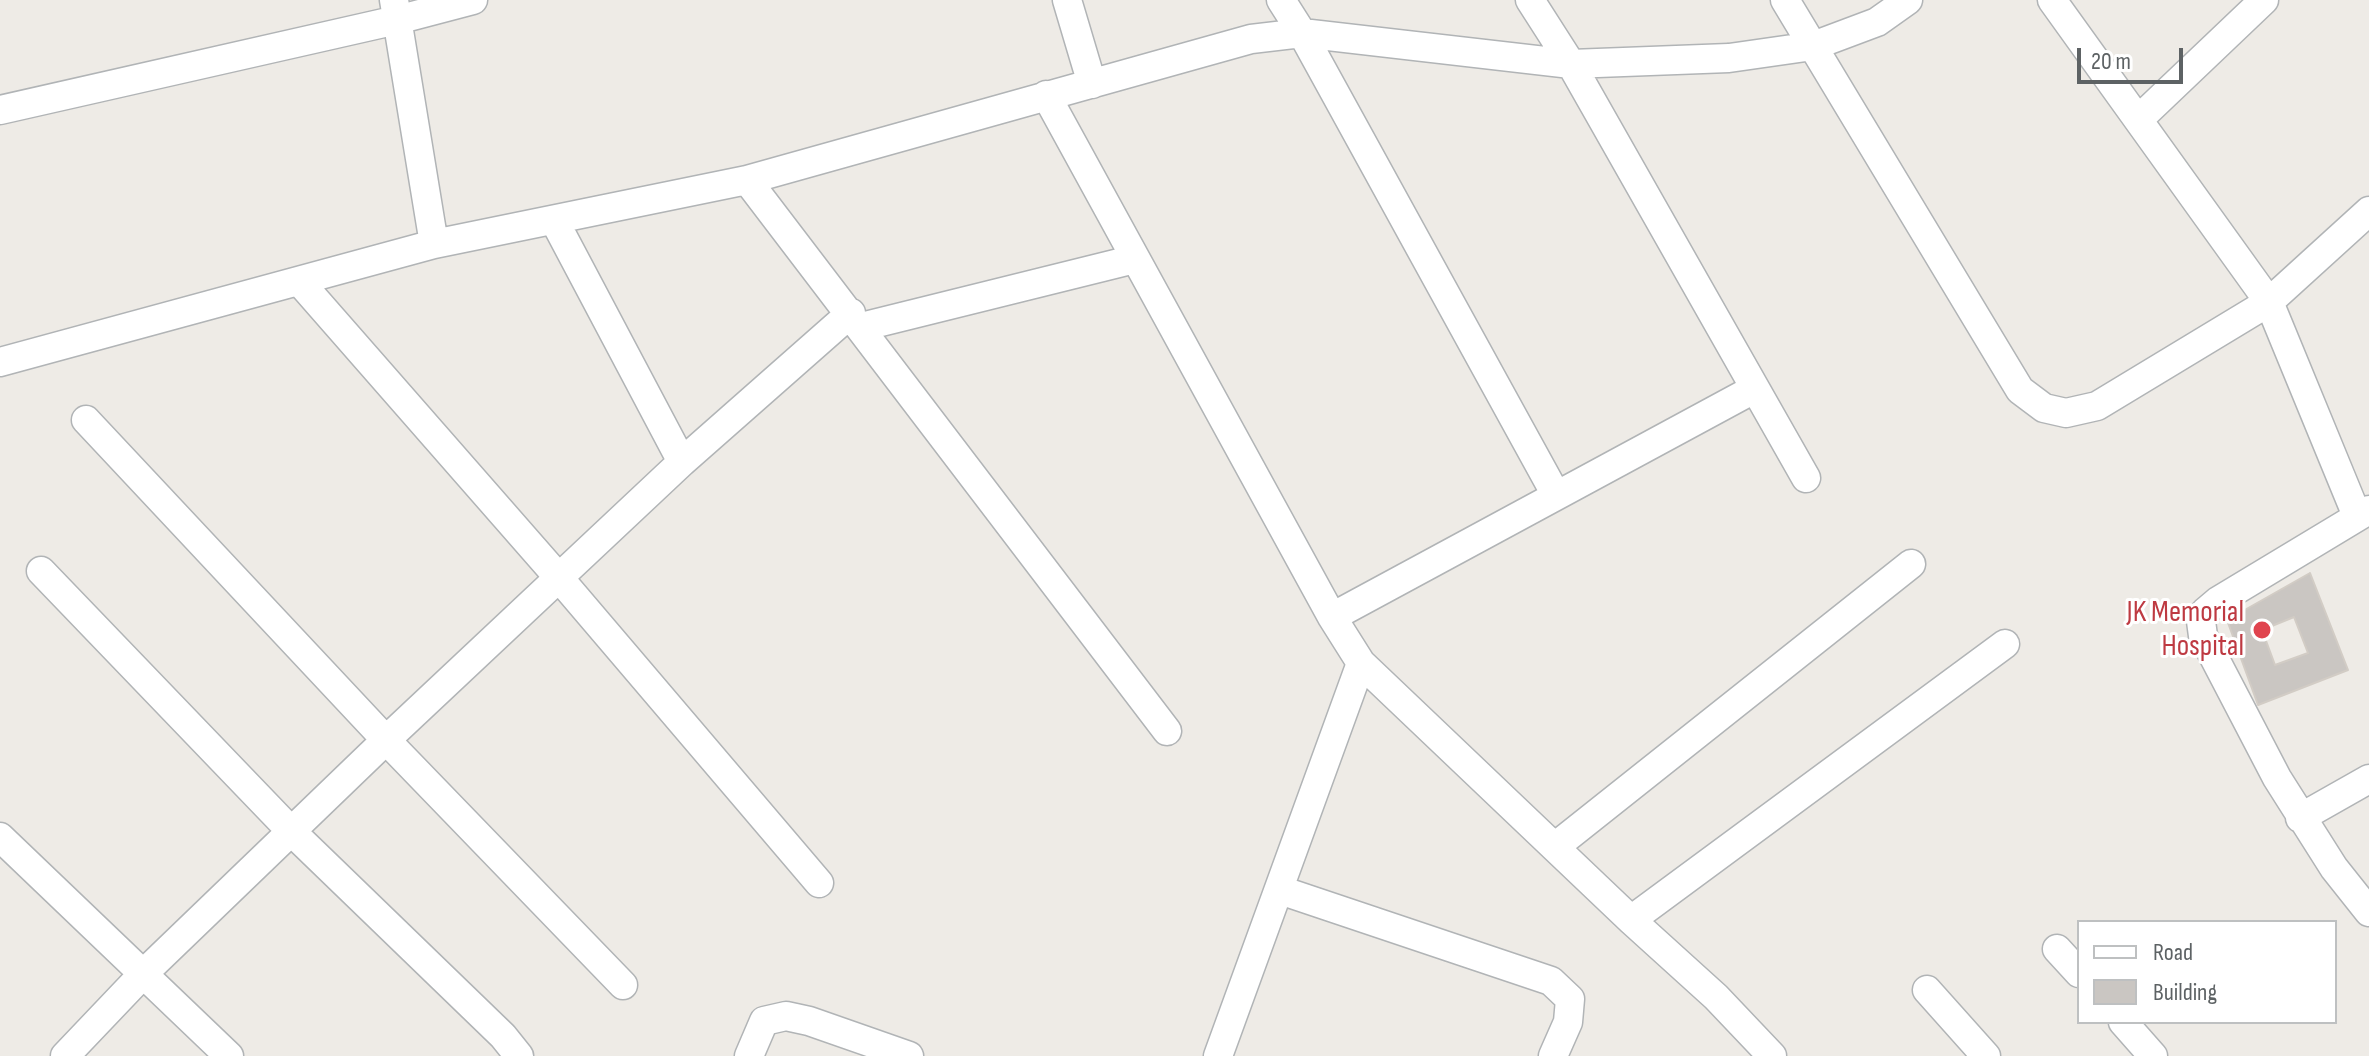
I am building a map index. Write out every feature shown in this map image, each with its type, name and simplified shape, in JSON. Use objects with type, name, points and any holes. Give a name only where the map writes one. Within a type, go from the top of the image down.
[{"type":"street","points":[[0,110],[395,10],[473,0]]},
{"type":"street","points":[[1067,0],[1092,84]]},
{"type":"street","points":[[1281,0],[1556,495]]},
{"type":"street","points":[[1530,0],[1571,64],[1806,478]]},
{"type":"street","points":[[1785,0],[2020,390],[2044,408],[2066,413],[2097,406],[2269,302],[2369,211]]},
{"type":"street","points":[[0,362],[434,244],[747,180],[1251,39],[1302,33],[1571,64],[1729,58],[1813,46],[1877,22],[1908,0]]},
{"type":"street","points":[[2052,0],[2269,302],[2363,513],[2218,601],[2205,612],[2201,621],[2203,636],[2300,818],[2369,912]]},
{"type":"street","points":[[2139,119],[2264,0]]},
{"type":"street","points":[[395,10],[434,244]]},
{"type":"street","points":[[1046,95],[1332,617],[1361,663],[1716,997],[1772,1056]]},
{"type":"street","points":[[747,180],[1167,731]]},
{"type":"street","points":[[554,220],[682,462]]},
{"type":"street","points":[[65,1056],[144,973],[386,740],[682,462],[856,320],[1135,259]]},
{"type":"street","points":[[299,281],[560,579],[819,883]]},
{"type":"street","points":[[1332,617],[1754,389]]},
{"type":"street","points":[[86,420],[386,740],[623,985]]},
{"type":"street","points":[[1556,846],[1911,564]]},
{"type":"street","points":[[41,571],[292,832],[503,1036],[519,1056]]},
{"type":"street","points":[[1631,920],[2005,644]]},
{"type":"street","points":[[1218,1056],[1361,663]]},
{"type":"street","points":[[2300,818],[2369,779]]},
{"type":"street","points":[[0,837],[229,1056]]},
{"type":"street","points":[[1280,890],[1551,981],[1570,999],[1568,1022],[1553,1056]]},
{"type":"street","points":[[2057,949],[2077,971]]},
{"type":"street","points":[[1927,990],[1986,1056]]},
{"type":"street","points":[[749,1056],[764,1021],[786,1016],[909,1056]]},
{"type":"street","points":[[2125,1024],[2153,1056]]},
{"type":"building","points":[[2310,573],[2348,670],[2258,705],[2227,620]],"holes":[[[2294,617],[2308,653],[2275,665],[2262,630]]]},
{"type":"place","name":"JK Memorial Hospital","points":[[2262,630]]}]
